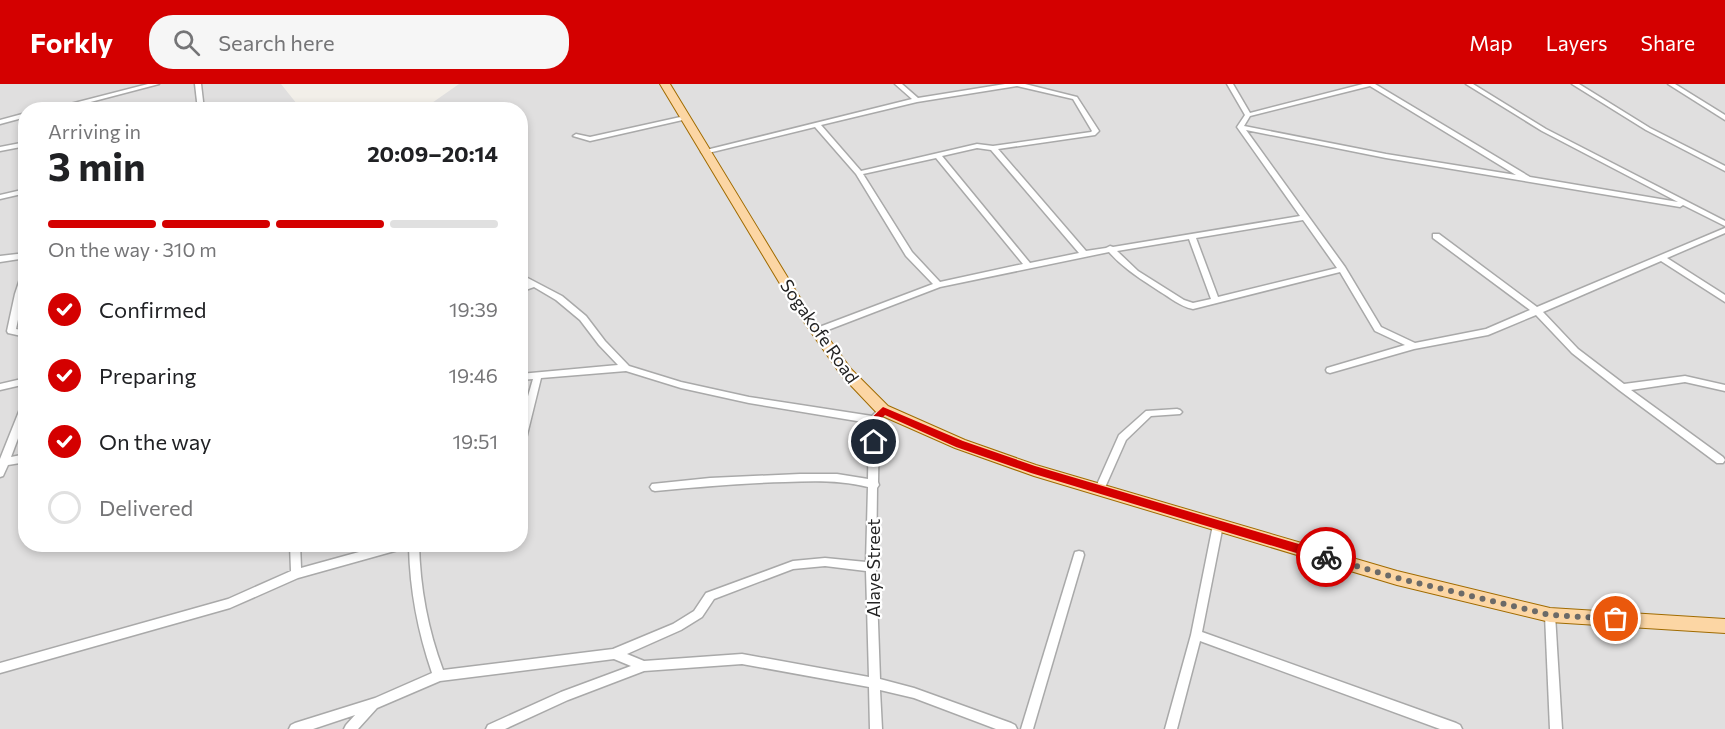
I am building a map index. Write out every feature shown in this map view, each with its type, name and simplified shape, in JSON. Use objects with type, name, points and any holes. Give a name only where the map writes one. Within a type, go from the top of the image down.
[{"type":"main road","name":"Sogakofe Road","points":[[664,84],[704,152],[818,331],[879,415],[1100,489],[1397,578],[1550,615],[1725,626]]},
{"type":"street","points":[[78,102],[130,87],[156,84]]},
{"type":"street","points":[[198,84],[200,102]]},
{"type":"street","points":[[898,84],[916,100]]},
{"type":"street","points":[[704,152],[916,100],[1017,84],[1075,98],[1096,131],[1093,134],[993,148],[977,146],[859,173]]},
{"type":"street","points":[[1230,84],[1248,115]]},
{"type":"street","points":[[1240,127],[1248,115],[1371,84],[1528,179]]},
{"type":"street","points":[[1469,84],[1544,130],[1687,207],[1725,224]]},
{"type":"street","points":[[1575,84],[1648,129],[1725,169]]},
{"type":"street","points":[[1671,84],[1725,118]]},
{"type":"street","points":[[0,122],[18,117]]},
{"type":"street","points":[[576,136],[590,139],[685,118]]},
{"type":"street","points":[[817,124],[859,173],[909,254],[938,285]]},
{"type":"street","points":[[1240,127],[1386,156],[1687,207]]},
{"type":"street","points":[[1240,127],[1342,269],[1378,329],[1414,346]]},
{"type":"street","points":[[0,149],[18,146]]},
{"type":"street","points":[[993,148],[1084,254]]},
{"type":"street","points":[[938,156],[1027,264]]},
{"type":"street","points":[[0,197],[18,193]]},
{"type":"street","points":[[818,331],[938,285],[1027,264],[1110,248],[1305,217]]},
{"type":"street","points":[[1330,370],[1414,346],[1488,332],[1725,230]]},
{"type":"street","points":[[1191,235],[1215,300]]},
{"type":"street","points":[[1436,236],[1538,312],[1575,351],[1720,460]]},
{"type":"street","points":[[1110,248],[1130,270],[1183,304],[1193,306],[1342,269]]},
{"type":"street","points":[[0,259],[18,256]]},
{"type":"street","points":[[1662,258],[1725,299]]},
{"type":"street","points":[[528,281],[559,297],[583,318],[602,343],[626,368]]},
{"type":"street","points":[[528,286],[534,284]]},
{"type":"street","points":[[18,306],[10,331],[18,332]]},
{"type":"street","points":[[528,376],[626,368],[681,385],[749,399],[879,415]]},
{"type":"street","points":[[528,413],[538,375]]},
{"type":"street","points":[[1622,388],[1685,379],[1725,388]]},
{"type":"street","points":[[0,387],[18,383]]},
{"type":"street","points":[[1100,489],[1122,438],[1149,413],[1177,412]]},
{"type":"street","name":"Alaye Street","points":[[876,729],[871,567],[879,415]]},
{"type":"street","points":[[0,473],[18,424]]},
{"type":"street","points":[[3,462],[18,459]]},
{"type":"street","points":[[655,487],[761,478],[832,476],[874,484]]},
{"type":"street","points":[[1171,729],[1196,635],[1218,525]]},
{"type":"street","points":[[295,552],[296,574]]},
{"type":"street","points":[[0,668],[230,603],[296,574],[377,552]]},
{"type":"street","points":[[415,552],[426,639],[439,676]]},
{"type":"street","points":[[1027,729],[1079,555]]},
{"type":"street","points":[[295,729],[376,702],[439,676],[614,654],[677,627],[698,614],[710,596],[792,565],[825,562],[871,567]]},
{"type":"street","points":[[1550,615],[1556,729]]},
{"type":"street","points":[[1196,635],[1456,729]]},
{"type":"street","points":[[614,654],[644,666]]},
{"type":"street","points":[[492,729],[565,696],[644,666],[742,659],[875,683],[914,693],[1011,729]]},
{"type":"street","points":[[350,729],[376,702]]},
{"type":"shaded area","points":[[0,84],[281,84],[295,102],[18,102],[18,552],[528,552],[528,102],[433,102],[459,84],[1725,84],[1725,729],[0,729]]},
{"type":"way so far","points":[[1326,557],[1397,578],[1550,615],[1616,619]]},
{"type":"route","points":[[874,442],[874,420],[883,410],[960,444],[1034,470],[1326,557]]}]
